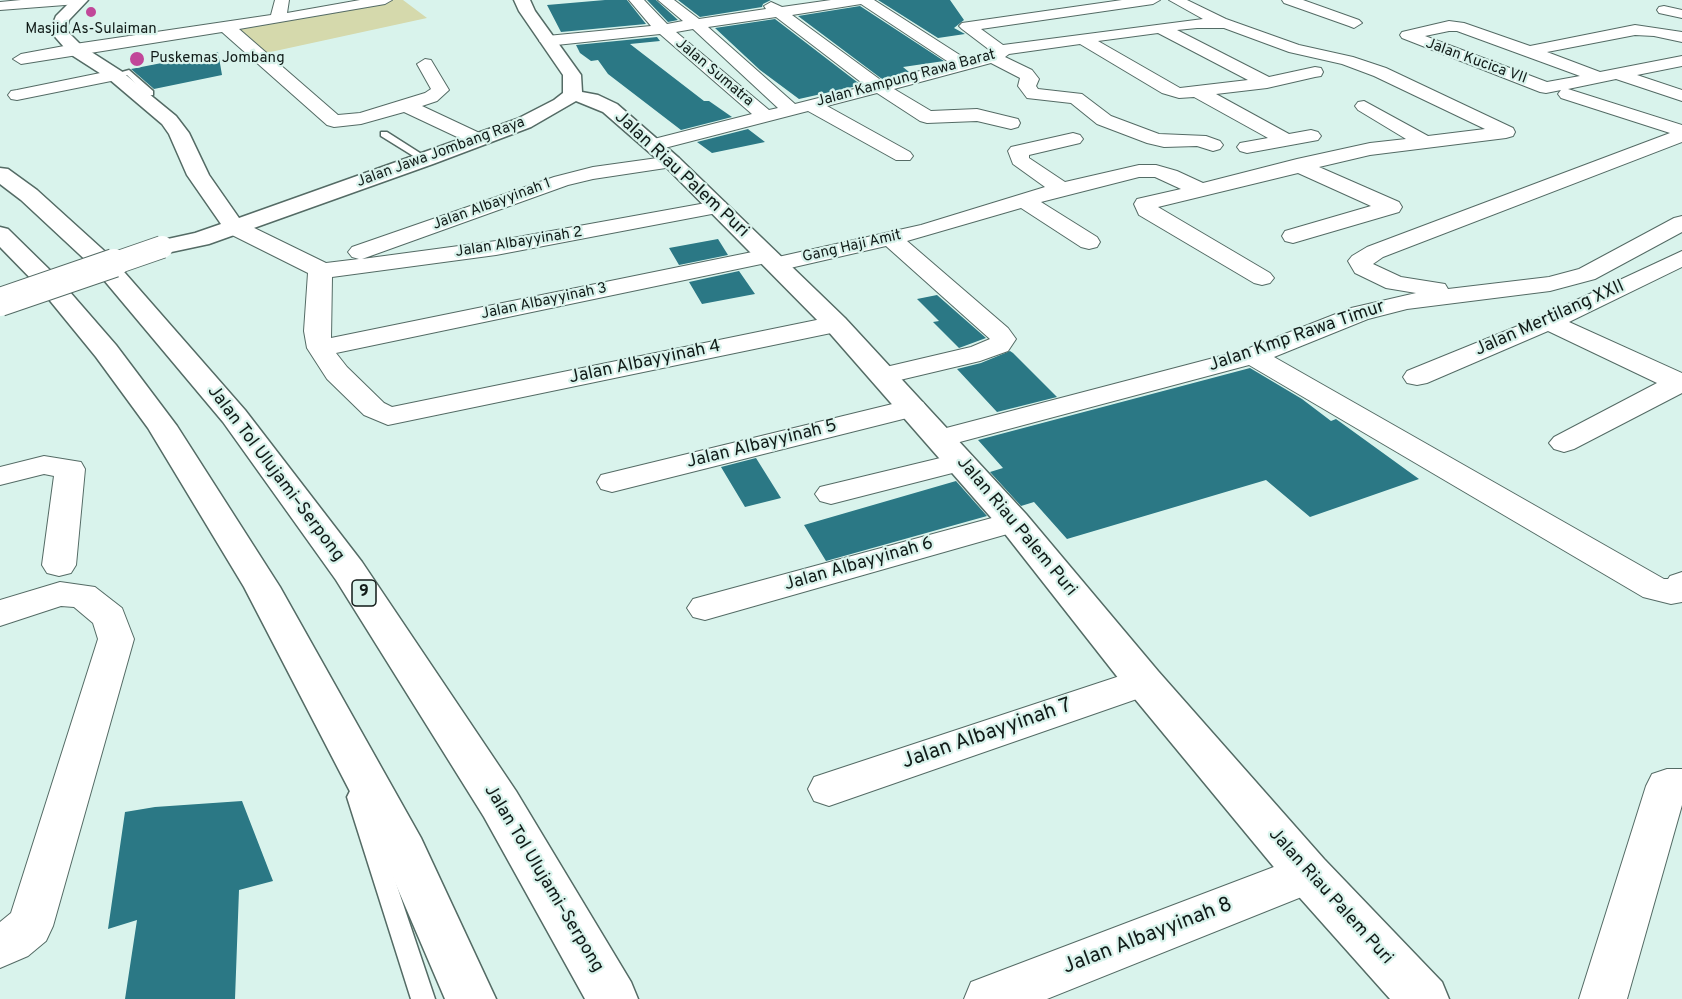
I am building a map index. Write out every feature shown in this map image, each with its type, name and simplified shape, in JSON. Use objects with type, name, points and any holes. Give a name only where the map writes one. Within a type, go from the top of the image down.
[{"type":"main road","points":[[79,0],[62,19],[58,31],[76,50],[115,75],[169,120],[179,133],[198,175],[234,227]]},
{"type":"main road","points":[[522,0],[572,75],[574,85],[572,95]]},
{"type":"main road","name":"Jalan Jawa Jombang Raya","points":[[3,309],[426,160],[549,112],[572,95]]},
{"type":"main road","name":"Jalan Riau Palem Puri","points":[[572,95],[591,99],[610,108],[663,154],[836,324],[1014,522],[1144,682],[1308,874],[1424,999]]},
{"type":"main road","name":"Jalan Tol Ulujami–Serpong","points":[[0,174],[29,195],[102,262],[234,416],[349,571],[500,804],[614,999]]},
{"type":"main road","points":[[0,234],[47,281],[106,351],[162,426],[262,587],[405,852],[471,999]]},
{"type":"street","points":[[0,6],[79,0]]},
{"type":"street","points":[[279,19],[282,0]]},
{"type":"street","points":[[21,59],[225,28],[385,0]]},
{"type":"street","points":[[636,0],[663,29]]},
{"type":"street","points":[[665,0],[696,24]]},
{"type":"street","points":[[763,0],[881,87],[927,117],[977,115],[1011,123]]},
{"type":"street","points":[[863,0],[962,64]]},
{"type":"street","name":"Jalan Sumatra","points":[[548,41],[663,29],[863,0]]},
{"type":"street","name":"Jalan Kampung Rawa Barat","points":[[997,53],[967,26],[1147,0]]},
{"type":"street","points":[[1176,0],[1221,22],[1295,50],[1347,60],[1380,72],[1506,131],[1370,149],[1149,201],[1144,206],[1262,278]]},
{"type":"street","points":[[1289,0],[1354,23]]},
{"type":"street","points":[[966,8],[988,22]]},
{"type":"street","points":[[1664,10],[1682,14]]},
{"type":"street","points":[[40,21],[62,19]]},
{"type":"street","points":[[997,53],[1083,39],[1197,22],[1224,26],[1315,72],[1267,83],[1179,93],[1168,89],[1083,39]]},
{"type":"street","name":"Jalan Sumatra","points":[[696,24],[791,110]]},
{"type":"street","name":"Jalan Kucica VII","points":[[1682,62],[1616,74],[1597,77],[1546,88],[1415,40],[1408,35],[1459,26],[1616,74],[1682,96]]},
{"type":"street","points":[[225,28],[231,30],[334,121],[361,118],[431,97],[440,90],[425,64]]},
{"type":"street","points":[[1160,28],[1267,83]]},
{"type":"street","name":"Jalan Sumatra","points":[[663,29],[766,117]]},
{"type":"street","points":[[1536,49],[1639,30],[1682,37]]},
{"type":"street","name":"Jalan Kucica VII","points":[[1536,49],[1597,77]]},
{"type":"street","points":[[997,53],[1026,74],[1030,79],[1027,86],[1033,94],[1076,99],[1104,120],[1154,139],[1199,140],[1213,145]]},
{"type":"street","name":"Jalan Kampung Rawa Barat","points":[[663,154],[766,117],[997,53]]},
{"type":"street","points":[[17,95],[115,75]]},
{"type":"street","points":[[1199,92],[1286,140]]},
{"type":"street","points":[[1567,94],[1682,133]]},
{"type":"street","points":[[811,105],[903,156]]},
{"type":"street","points":[[406,106],[479,140]]},
{"type":"street","points":[[1364,106],[1423,141]]},
{"type":"street","points":[[1682,133],[1375,252],[1360,261],[1363,268],[1395,283],[1433,289],[1535,277],[1556,271],[1682,207]]},
{"type":"street","points":[[1247,147],[1311,136]]},
{"type":"street","points":[[1062,189],[1031,170],[1020,160],[1018,151],[1073,139]]},
{"type":"street","name":"Jalan Albayyinah 1","points":[[318,270],[561,181],[663,154]]},
{"type":"street","points":[[1293,236],[1391,207],[1297,165]]},
{"type":"street","name":"Jalan Albayyinah 3","points":[[320,348],[772,260],[925,227],[1062,189],[1139,171],[1156,171],[1170,175],[1198,189]]},
{"type":"street","points":[[1025,201],[1089,242]]},
{"type":"street","name":"Jalan Albayyinah 2","points":[[318,270],[496,248],[717,207]]},
{"type":"street","name":"Jalan Kmp Rawa Timur","points":[[831,494],[951,450],[1253,356],[1360,313],[1407,302],[1550,284],[1587,274],[1682,223]]},
{"type":"street","points":[[234,227],[318,270],[316,331],[320,348]]},
{"type":"street","points":[[883,376],[980,353],[999,345],[1003,339],[999,333],[895,243]]},
{"type":"street","name":"Jalan Mertilang XXII","points":[[1417,377],[1549,322],[1682,258]]},
{"type":"street","points":[[1549,322],[1681,383]]},
{"type":"street","name":"Jalan Albayyinah 4","points":[[320,348],[337,373],[374,409],[388,416],[836,324]]},
{"type":"street","points":[[1253,356],[1655,589],[1678,591],[1682,584]]},
{"type":"street","points":[[1564,442],[1681,383]]},
{"type":"street","name":"Jalan Albayyinah 5","points":[[612,482],[913,408]]},
{"type":"street","points":[[0,476],[44,465],[69,469],[59,565]]},
{"type":"street","name":"Jalan Albayyinah 6","points":[[705,608],[1014,522]]},
{"type":"street","points":[[0,613],[60,594],[83,596],[109,617],[116,639],[30,926],[12,941],[0,946]]},
{"type":"street","name":"Jalan Albayyinah 7","points":[[829,789],[1144,682]]},
{"type":"street","points":[[1603,999],[1667,786],[1682,786]]},
{"type":"street","name":"Jalan Albayyinah 8","points":[[988,999],[1308,874]]},
{"type":"lane","points":[[384,134],[426,160]]},
{"type":"lane","points":[[328,706],[423,999]]},
{"type":"green space","points":[[403,0],[427,18],[266,53],[238,28]]},
{"type":"building","points":[[627,0],[646,24],[561,32],[547,5]]},
{"type":"building","points":[[647,0],[656,0],[678,20],[668,22]]},
{"type":"building","points":[[678,0],[771,0],[762,7],[700,17]]},
{"type":"building","points":[[878,0],[950,0],[964,20],[954,28],[965,34],[938,38]]},
{"type":"building","points":[[860,6],[944,61],[903,67],[909,72],[882,79],[798,16]]},
{"type":"building","points":[[775,19],[861,85],[799,99],[760,70],[715,28]]},
{"type":"building","points":[[657,37],[660,41],[630,44],[704,101],[709,101],[732,117],[681,130],[608,74],[598,60],[591,61],[580,53],[576,45]]},
{"type":"building","points":[[218,52],[222,75],[154,89],[131,69]]},
{"type":"building","points":[[748,129],[765,142],[712,153],[697,142]]},
{"type":"building","points":[[718,239],[728,255],[679,265],[669,248]]},
{"type":"building","points":[[739,271],[755,294],[702,304],[689,282]]},
{"type":"building","points":[[937,295],[986,338],[959,348],[933,322],[939,321],[917,299]]},
{"type":"building","points":[[1010,351],[1057,397],[997,412],[957,369],[981,363]]},
{"type":"building","points":[[1250,368],[1302,399],[1331,421],[1336,419],[1419,479],[1310,517],[1266,480],[1067,539],[1034,502],[1021,506],[990,472],[1003,468],[978,440]]},
{"type":"building","points":[[756,458],[781,498],[745,507],[721,467]]},
{"type":"building","points":[[956,481],[987,516],[826,561],[804,525]]},
{"type":"building","points":[[242,801],[273,881],[239,890],[235,999],[125,999],[137,920],[108,929],[125,812],[155,807]]},
{"type":"place","name":"Masjid As-Sulaiman","points":[[91,12]]},
{"type":"place","name":"Puskemas Jombang","points":[[137,59]]}]
